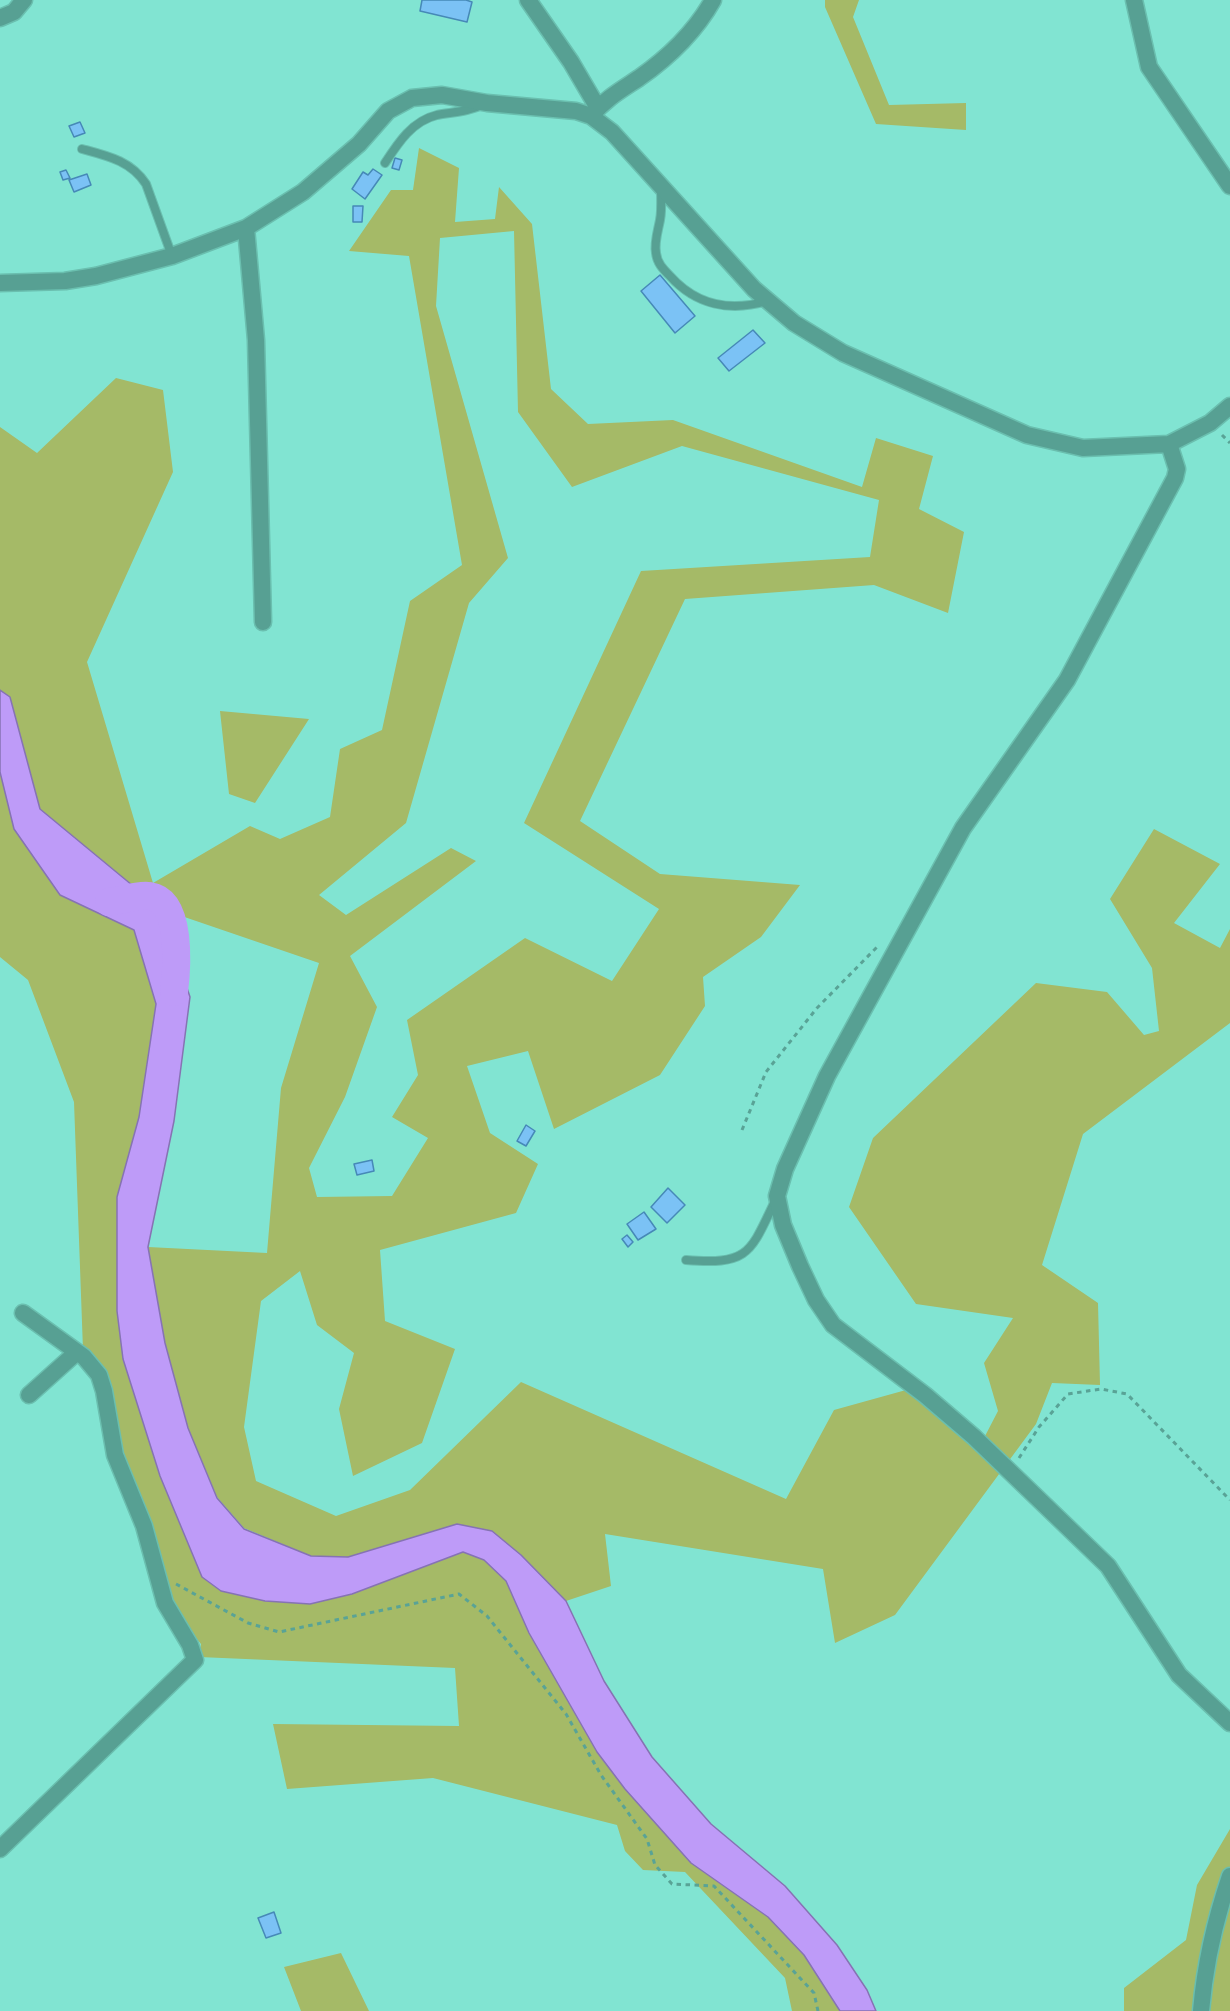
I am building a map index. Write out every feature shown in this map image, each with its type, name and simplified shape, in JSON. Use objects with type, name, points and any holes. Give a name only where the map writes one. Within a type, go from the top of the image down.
[{"type":"street","points":[[0,18],[14,12],[24,0]]},
{"type":"street","points":[[528,0],[571,62],[594,112],[767,301],[794,323],[843,353],[1027,435],[1083,448],[1169,444],[1210,423],[1230,406]]},
{"type":"street","points":[[0,284],[75,279],[172,256],[246,228],[303,192],[359,144],[388,111],[412,98],[442,94],[487,103],[594,112],[612,94],[670,54],[691,34],[713,0]]},
{"type":"street","points":[[1134,0],[1149,67],[1230,186]]},
{"type":"street","points":[[246,228],[256,340],[263,622]]},
{"type":"street","points":[[1169,444],[1177,470],[1175,478],[1067,680],[963,828],[827,1076],[785,1169],[777,1196],[783,1225],[800,1266],[816,1300],[833,1325],[925,1395],[1108,1566],[1179,1675],[1230,1723]]},
{"type":"street","points":[[0,1849],[195,1660],[190,1645],[169,1611],[144,1526],[115,1455],[103,1383],[90,1362],[23,1313]]},
{"type":"street","points":[[29,1395],[77,1352]]},
{"type":"street","points":[[1201,2011],[1204,1974],[1211,1941],[1230,1876]]},
{"type":"lane","points":[[385,163],[413,126],[425,119],[463,112],[487,103]]},
{"type":"lane","points":[[82,149],[117,159],[140,174],[149,192],[172,256]]},
{"type":"lane","points":[[661,187],[661,218],[655,251],[660,266],[683,291],[706,303],[733,307],[767,301]]},
{"type":"lane","points":[[686,1260],[711,1262],[741,1257],[754,1245],[777,1196]]},
{"type":"path","points":[[742,1130],[766,1072],[817,1008],[882,941]]},
{"type":"path","points":[[1010,1472],[1039,1427],[1068,1394],[1101,1389],[1127,1394],[1230,1500]]},
{"type":"path","points":[[157,1573],[248,1623],[279,1632],[459,1594],[487,1616],[566,1714],[601,1775],[646,1839],[655,1865],[672,1884],[714,1886],[814,1993],[818,2011]]},
{"type":"green space","points":[[825,0],[859,0],[853,17],[889,105],[966,103],[966,130],[876,124],[825,7]]},
{"type":"green space","points":[[419,148],[459,168],[455,222],[495,219],[499,187],[532,224],[551,389],[588,424],[673,420],[862,487],[876,438],[933,456],[919,509],[964,532],[948,613],[874,585],[685,599],[580,821],[660,874],[800,885],[761,937],[703,977],[705,1006],[660,1075],[554,1129],[528,1051],[467,1066],[490,1133],[538,1164],[516,1213],[380,1250],[385,1321],[455,1349],[422,1443],[353,1476],[339,1409],[354,1353],[317,1325],[300,1271],[261,1301],[244,1427],[256,1481],[336,1516],[410,1490],[521,1382],[786,1499],[834,1410],[924,1385],[984,1438],[998,1411],[984,1363],[1013,1318],[916,1304],[849,1207],[873,1138],[1036,983],[1107,992],[1144,1035],[1159,1031],[1152,968],[1110,899],[1154,829],[1220,864],[1174,923],[1220,948],[1230,929],[1230,1023],[1083,1134],[1042,1265],[1098,1303],[1100,1385],[1052,1383],[1036,1424],[895,1615],[835,1643],[823,1569],[605,1534],[611,1586],[566,1601],[521,1555],[457,1524],[348,1557],[311,1556],[244,1528],[217,1497],[188,1428],[165,1343],[148,1247],[267,1253],[281,1088],[319,963],[161,909],[40,809],[10,697],[0,690],[0,427],[37,453],[116,378],[163,390],[173,472],[87,662],[153,883],[250,826],[280,839],[330,817],[340,749],[382,730],[410,601],[462,565],[409,256],[349,251],[391,190],[413,190]],"holes":[[[514,231],[518,412],[572,487],[682,446],[879,500],[870,557],[641,571],[524,823],[659,909],[612,981],[525,938],[407,1020],[418,1075],[392,1117],[428,1138],[392,1196],[317,1197],[309,1168],[345,1097],[377,1007],[350,956],[476,861],[451,848],[346,915],[319,895],[406,823],[469,603],[508,558],[436,306],[440,238]]]},
{"type":"green space","points":[[220,711],[309,719],[255,803],[229,794]]},
{"type":"green space","points":[[0,772],[14,829],[60,895],[134,930],[156,1004],[139,1117],[117,1197],[117,1311],[123,1359],[160,1476],[202,1577],[221,1591],[265,1601],[352,1594],[463,1552],[484,1560],[506,1581],[529,1633],[597,1752],[625,1789],[691,1863],[768,1917],[804,1955],[840,2011],[792,2011],[785,1978],[685,1872],[643,1870],[625,1851],[617,1825],[433,1778],[287,1789],[273,1724],[459,1726],[455,1668],[199,1657],[201,1644],[171,1608],[83,1350],[74,1102],[28,980],[0,957]]},
{"type":"green space","points":[[1230,1829],[1230,2011],[1124,2011],[1124,1988],[1186,1940],[1197,1885]]},
{"type":"green space","points":[[341,1953],[369,2011],[301,2011],[284,1967]]},
{"type":"shaded area","points":[[0,690],[10,697],[40,809],[161,909],[190,997],[174,1121],[148,1247],[165,1343],[188,1428],[217,1498],[244,1529],[311,1556],[348,1557],[457,1524],[492,1531],[521,1555],[566,1601],[604,1681],[652,1757],[711,1824],[785,1886],[837,1945],[867,1990],[876,2011],[840,2011],[804,1955],[768,1917],[691,1863],[625,1789],[597,1752],[529,1633],[506,1581],[484,1560],[463,1552],[352,1594],[310,1604],[265,1601],[221,1591],[202,1577],[160,1476],[123,1359],[117,1311],[117,1197],[139,1117],[156,1004],[134,930],[60,895],[14,829],[0,772]]},
{"type":"building","points":[[422,0],[472,2],[467,22],[420,11]]},
{"type":"building","points":[[80,122],[85,133],[74,137],[69,126]]},
{"type":"building","points":[[395,158],[402,160],[399,170],[392,168]]},
{"type":"building","points":[[373,169],[382,175],[365,199],[352,189],[363,172],[368,175]]},
{"type":"building","points":[[66,170],[70,178],[63,180],[60,172]]},
{"type":"building","points":[[87,174],[91,185],[74,192],[69,180]]},
{"type":"building","points":[[353,206],[363,206],[362,222],[353,222]]},
{"type":"building","points":[[660,275],[695,316],[675,333],[641,291]]},
{"type":"building","points":[[753,330],[765,343],[729,371],[718,358]]},
{"type":"building","points":[[526,1125],[535,1131],[526,1146],[517,1141]]},
{"type":"building","points":[[372,1160],[374,1171],[357,1175],[354,1164]]},
{"type":"building","points":[[668,1188],[685,1205],[667,1223],[651,1207]]},
{"type":"building","points":[[644,1212],[656,1229],[638,1240],[627,1224]]},
{"type":"building","points":[[627,1235],[633,1242],[628,1247],[622,1239]]},
{"type":"building","points":[[274,1912],[281,1933],[266,1938],[258,1918]]},
{"type":"waterway","points":[[109,902],[150,896],[160,901],[168,910],[175,937],[174,992]]}]
